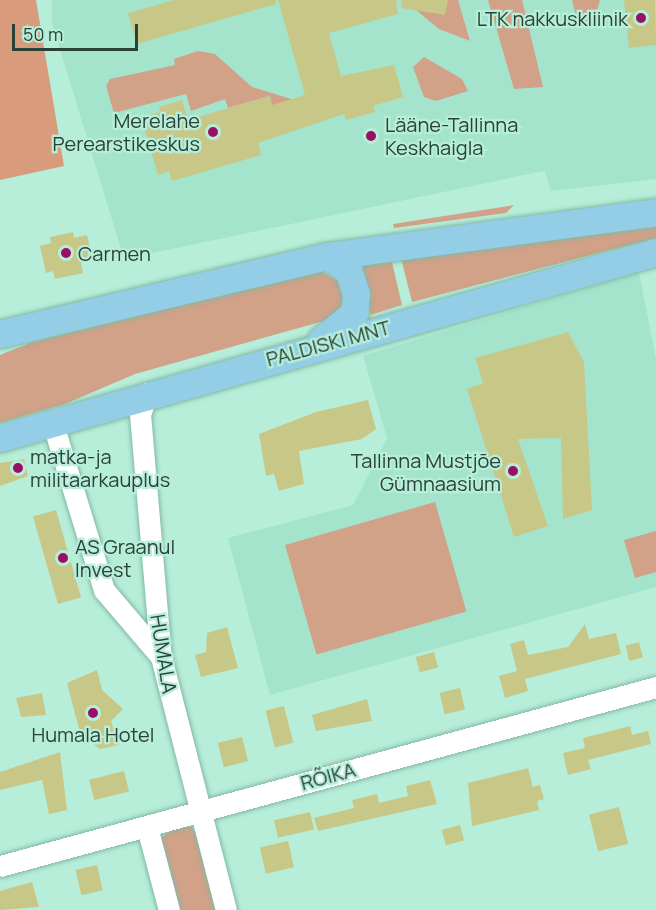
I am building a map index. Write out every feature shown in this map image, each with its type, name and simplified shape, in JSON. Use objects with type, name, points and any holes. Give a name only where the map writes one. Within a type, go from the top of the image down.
[{"type":"main road","points":[[0,334],[328,256],[656,212]]},
{"type":"main road","name":"PALDISKI MNT","points":[[0,438],[147,393],[656,252]]},
{"type":"main road","points":[[313,346],[354,313],[356,294],[348,270],[328,256]]},
{"type":"street","name":"HUMALA","points":[[147,393],[140,414],[160,657],[198,811],[226,910]]},
{"type":"street","points":[[52,421],[104,590],[160,657]]},
{"type":"street","name":"RÕIKA","points":[[0,866],[656,687]]},
{"type":"street","points":[[147,827],[169,910]]},
{"type":"shaded area","points":[[0,0],[36,0],[64,166],[0,180]]},
{"type":"shaded area","name":"Lääne-Tallinna Keskhaigla","points":[[52,0],[656,0],[656,179],[551,191],[545,171],[538,172],[124,259],[52,23]]},
{"type":"shaded area","points":[[404,0],[458,0],[470,41],[439,29]]},
{"type":"shaded area","points":[[488,0],[522,0],[543,87],[514,89]]},
{"type":"shaded area","points":[[572,0],[600,0],[593,24],[578,24]]},
{"type":"shaded area","points":[[198,51],[215,54],[252,87],[291,99],[295,108],[272,105],[269,96],[228,108],[225,99],[191,111],[186,94],[114,113],[106,86],[110,79],[175,65],[174,59]]},
{"type":"shaded area","points":[[424,57],[462,79],[468,91],[436,101],[424,97],[413,67]]},
{"type":"shaded area","points":[[514,205],[506,213],[394,228],[393,224]]},
{"type":"shaded area","points":[[656,227],[656,238],[412,302],[401,258]]},
{"type":"shaded area","points":[[391,258],[402,305],[370,315],[367,283],[358,264]]},
{"type":"shaded area","points":[[321,271],[338,281],[345,298],[338,317],[135,374],[65,404],[0,423],[0,355],[32,342]]},
{"type":"shaded area","name":"Tallinna Mustjõe Gümnaasium","points":[[639,272],[656,359],[656,587],[270,695],[228,538],[353,505],[387,438],[363,356]]},
{"type":"shaded area","points":[[435,502],[466,612],[316,655],[285,545]]},
{"type":"shaded area","points":[[656,531],[656,572],[635,578],[624,540]]},
{"type":"shaded area","points":[[191,826],[195,832],[217,910],[173,910],[160,839],[172,829]]},
{"type":"building","points":[[174,0],[276,0],[276,4],[137,44],[128,13]]},
{"type":"building","points":[[278,0],[396,0],[398,14],[329,33],[341,76],[394,65],[403,97],[373,106],[375,112],[346,120],[344,114],[258,143],[261,155],[172,181],[169,171],[158,175],[141,118],[160,112],[159,107],[182,100],[188,120],[270,96],[272,105],[305,95]]},
{"type":"building","points":[[402,0],[448,0],[445,15],[401,8]]},
{"type":"building","name":"LTK nakkuskliinik","points":[[624,0],[655,0],[656,45],[629,48]]},
{"type":"building","name":"Carmen","points":[[73,232],[74,238],[87,235],[93,260],[81,263],[83,273],[55,279],[53,271],[46,273],[40,246],[51,243],[50,237]]},
{"type":"building","points":[[568,332],[584,362],[592,510],[563,519],[561,438],[518,439],[548,526],[514,537],[467,389],[483,383],[475,358]]},
{"type":"building","points":[[368,400],[376,429],[362,439],[299,451],[304,484],[279,491],[274,474],[266,476],[259,434],[316,412]]},
{"type":"building","points":[[24,459],[28,476],[0,486],[0,463]]},
{"type":"building","points":[[56,510],[81,597],[58,604],[33,517]]},
{"type":"building","points":[[585,624],[589,639],[616,633],[621,654],[525,679],[528,691],[505,698],[499,676],[517,671],[510,644],[524,640],[528,655],[568,647]]},
{"type":"building","points":[[227,627],[238,668],[201,677],[195,655],[206,652],[207,633]]},
{"type":"building","points":[[639,642],[643,658],[629,661],[625,645]]},
{"type":"building","points":[[434,652],[438,667],[420,672],[416,657]]},
{"type":"building","name":"Humala Hotel","points":[[97,670],[102,690],[123,709],[111,721],[118,745],[100,749],[80,733],[67,683]]},
{"type":"building","points":[[460,688],[465,709],[444,714],[440,693]]},
{"type":"building","points":[[42,693],[46,715],[21,717],[16,698]]},
{"type":"building","points":[[367,699],[372,721],[316,731],[312,715]]},
{"type":"building","points":[[284,706],[293,743],[275,747],[266,711]]},
{"type":"building","points":[[630,726],[632,735],[648,731],[651,744],[588,760],[591,769],[568,775],[563,753],[585,748],[583,738]]},
{"type":"building","points":[[242,737],[248,761],[224,767],[218,743]]},
{"type":"building","points":[[60,752],[67,810],[49,814],[42,780],[0,790],[0,772]]},
{"type":"building","points":[[528,768],[533,787],[540,785],[544,799],[537,801],[539,810],[472,826],[468,783]]},
{"type":"building","points":[[124,771],[129,791],[94,800],[89,780]]},
{"type":"building","points":[[430,780],[437,804],[318,831],[314,818],[354,808],[352,800],[377,794],[379,803],[408,796],[406,786]]},
{"type":"building","points":[[619,807],[628,844],[598,851],[589,814]]},
{"type":"building","points":[[310,812],[314,830],[278,838],[274,820]]},
{"type":"building","points":[[460,825],[464,840],[446,845],[442,830]]},
{"type":"building","points":[[288,841],[294,867],[266,874],[260,848]]},
{"type":"building","points":[[97,865],[103,890],[81,895],[76,870]]},
{"type":"building","points":[[32,882],[39,907],[0,910],[0,891]]},
{"type":"place","name":"LTK nakkuskliinik","points":[[641,18]]},
{"type":"place","name":"Merelahe Perearstikeskus","points":[[213,132]]},
{"type":"place","name":"Lääne-Tallinna Keskhaigla","points":[[371,136]]},
{"type":"place","name":"Carmen","points":[[66,253]]},
{"type":"place","name":"matka-ja militaarkauplus","points":[[18,468]]},
{"type":"place","name":"Tallinna Mustjõe Gümnaasium","points":[[513,471]]},
{"type":"place","name":"AS Graanul Invest","points":[[63,558]]},
{"type":"place","name":"Humala Hotel","points":[[93,713]]}]
